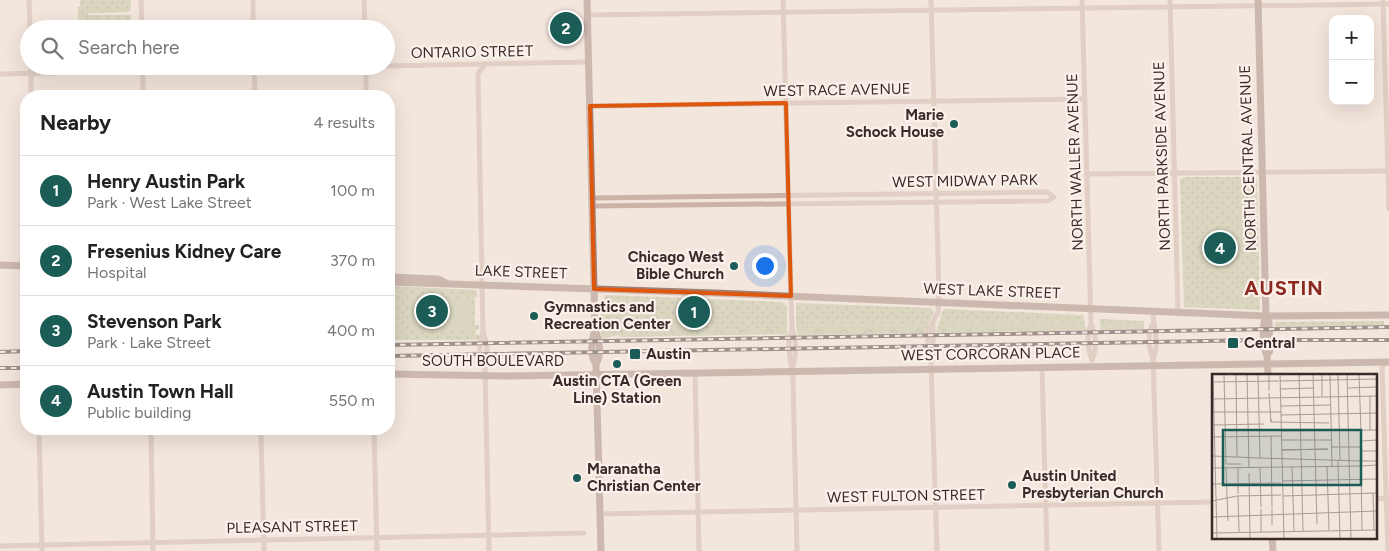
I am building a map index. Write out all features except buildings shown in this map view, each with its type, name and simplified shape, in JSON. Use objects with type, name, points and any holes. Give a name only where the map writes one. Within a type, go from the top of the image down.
[{"type":"street","points":[[29,0],[30,20]]},
{"type":"street","points":[[141,0],[142,20]]},
{"type":"street","points":[[253,0],[254,20]]},
{"type":"street","points":[[364,0],[365,20]]},
{"type":"street","points":[[588,0],[595,330],[592,338],[593,361],[596,364],[597,375],[601,551]]},
{"type":"street","points":[[783,0],[792,330],[794,334],[795,360],[793,369],[798,551]]},
{"type":"street","points":[[931,0],[938,302],[933,325],[928,332],[928,357],[931,366],[937,551]]},
{"type":"street","name":"NORTH WALLER AVENUE","points":[[1082,0],[1092,324],[1089,329],[1089,354],[1092,363]]},
{"type":"street","name":"NORTH PARKSIDE AVENUE","points":[[1170,0],[1178,312]]},
{"type":"street","points":[[588,15],[1170,7],[1258,3],[1385,3],[1389,209]]},
{"type":"street","name":"NORTH CENTRAL AVENUE","points":[[1258,3],[1266,316],[1269,322],[1270,350],[1267,355],[1268,374]]},
{"type":"street","name":"ONTARIO STREET","points":[[395,66],[589,62]]},
{"type":"street","points":[[485,64],[478,74],[482,285],[486,346],[489,551]]},
{"type":"street","points":[[0,74],[20,73]]},
{"type":"street","points":[[31,75],[31,90]]},
{"type":"street","points":[[143,75],[143,90]]},
{"type":"street","points":[[254,75],[255,90]]},
{"type":"street","points":[[366,75],[366,90]]},
{"type":"street","name":"WEST RACE AVENUE","points":[[590,106],[1085,99]]},
{"type":"street","points":[[1087,174],[1388,171]]},
{"type":"street","name":"WEST MIDWAY PARK","points":[[1047,192],[1054,197],[1048,201],[936,203],[592,202],[788,196],[1047,192]]},
{"type":"street","points":[[1011,202],[1012,193]]},
{"type":"street","points":[[0,265],[20,266]]},
{"type":"street","name":"LAKE STREET","points":[[395,277],[438,279],[446,283]]},
{"type":"street","name":"LAKE STREET","points":[[395,282],[594,289]]},
{"type":"street","name":"WEST LAKE STREET","points":[[594,289],[1266,316],[1389,315]]},
{"type":"street","points":[[1153,311],[1153,324],[1150,328],[1150,353],[1153,362],[1159,551]]},
{"type":"street","points":[[1388,360],[1382,367],[1388,498],[1388,551]]},
{"type":"street","name":"WEST CORCORAN PLACE","points":[[597,375],[931,366],[1042,367],[1092,363],[1268,363],[1388,360]]},
{"type":"street","points":[[1042,367],[1047,551]]},
{"type":"street","points":[[695,373],[699,551]]},
{"type":"street","name":"SOUTH BOULEVARD","points":[[395,374],[597,375]]},
{"type":"street","points":[[0,385],[20,384]]},
{"type":"street","points":[[39,435],[42,551]]},
{"type":"street","points":[[151,435],[153,551]]},
{"type":"street","points":[[374,435],[377,551]]},
{"type":"street","points":[[261,436],[264,551]]},
{"type":"street","name":"WEST FULTON STREET","points":[[600,514],[1212,502]]},
{"type":"street","name":"PLEASANT STREET","points":[[0,546],[584,533]]},
{"type":"street","points":[[1272,538],[1273,551]]},
{"type":"highlighted area","points":[[786,103],[791,296],[594,289],[590,106]]},
{"type":"green space","points":[[80,0],[131,0],[131,9],[128,12],[89,13],[88,15],[131,15],[131,20],[78,20],[78,7],[80,7]]},
{"type":"green space","points":[[1184,177],[1252,177],[1257,179],[1260,310],[1184,307],[1180,180]]},
{"type":"green space","points":[[395,286],[476,290],[478,297],[475,297],[475,325],[479,325],[476,334],[479,335],[479,340],[395,340]]},
{"type":"green space","points":[[606,295],[781,302],[787,306],[787,336],[783,334],[619,337],[619,335],[601,339],[601,303]]},
{"type":"green space","points":[[412,298],[468,298],[469,329],[412,330]]},
{"type":"green space","points":[[796,303],[931,308],[934,312],[925,333],[798,335]]},
{"type":"green space","points":[[945,309],[1083,315],[1086,330],[936,333],[942,312]]},
{"type":"green space","points":[[1100,319],[1144,321],[1144,329],[1100,330]]},
{"type":"green space","points":[[1384,321],[1384,325],[1275,327],[1275,322]]},
{"type":"green space","points":[[941,323],[1083,323],[1083,329],[939,331]]},
{"type":"green space","points":[[922,325],[922,332],[801,334],[802,329],[810,326]]},
{"type":"green space","points":[[616,329],[653,331],[780,329],[784,334],[619,337],[619,335],[611,335]]},
{"type":"railway","points":[[395,345],[1389,327]]},
{"type":"railway","points":[[395,356],[1259,340],[1389,340]]},
{"type":"railway","points":[[0,352],[20,351]]},
{"type":"railway","points":[[0,368],[20,368]]},
{"type":"place","name":"Fresenius Kidney Care","points":[[566,28]]},
{"type":"place","name":"Marie Schock House","points":[[954,124]]},
{"type":"place","name":"Austin Town Hall","points":[[1220,248]]},
{"type":"place","name":"Chicago West Bible Church","points":[[734,266]]},
{"type":"place","name":"Stevenson Park","points":[[432,311]]},
{"type":"place","name":"Henry Austin Park","points":[[694,312]]},
{"type":"place","name":"Gymnastics and Recreation Center","points":[[534,316]]},
{"type":"place","name":"Central","points":[[1233,343]]},
{"type":"place","name":"Austin","points":[[635,354]]},
{"type":"place","name":"Austin CTA (Green Line) Station","points":[[617,364]]},
{"type":"place","name":"Maranatha Christian Center","points":[[577,478]]},
{"type":"place","name":"Austin United Presbyterian Church","points":[[1012,485]]},
{"type":"district","name":"AUSTIN","points":[[1284,288]]}]
